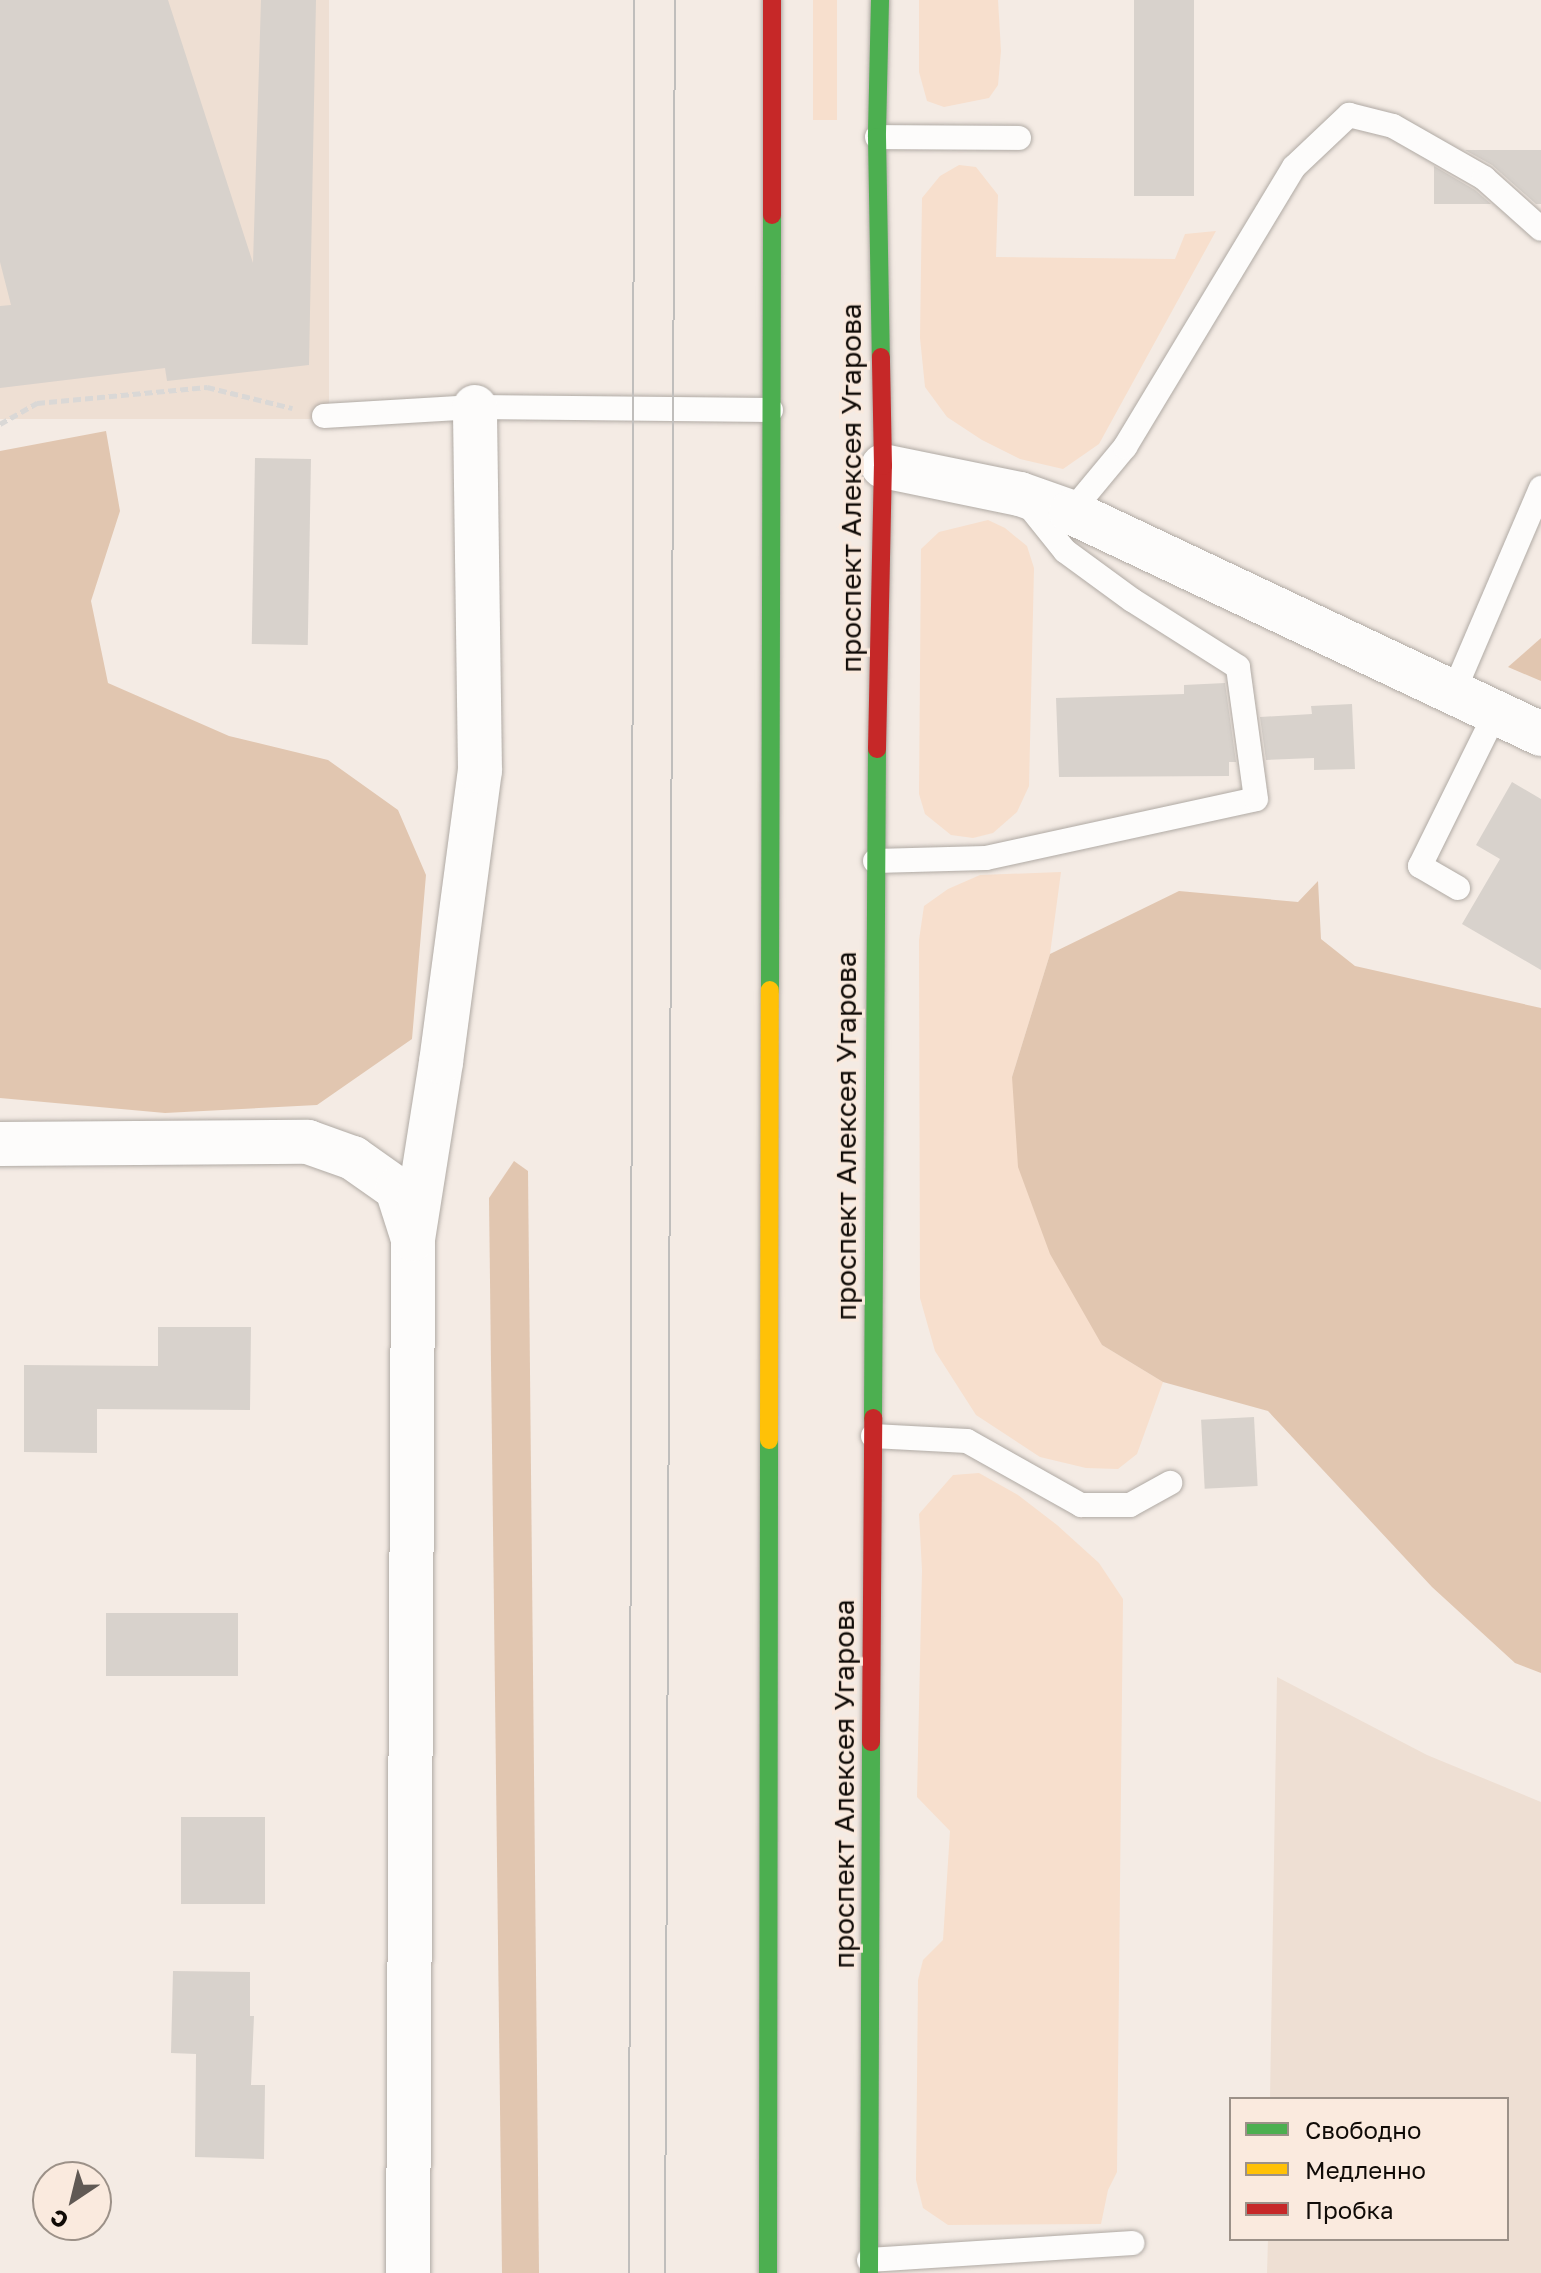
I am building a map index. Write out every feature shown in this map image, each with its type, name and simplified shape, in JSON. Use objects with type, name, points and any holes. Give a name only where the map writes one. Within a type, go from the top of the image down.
[{"type":"main road","points":[[768,2273],[772,0]]},
{"type":"main road","name":"проспект Алексея Угарова","points":[[869,2266],[875,861],[883,466],[877,137],[880,0]]},
{"type":"street","points":[[408,2273],[413,1239],[441,1062],[480,771],[475,407]]},
{"type":"street","points":[[883,466],[1020,494],[1071,512],[1541,734]]},
{"type":"street","points":[[0,1144],[308,1142],[353,1158],[397,1189],[413,1239]]},
{"type":"lane","points":[[1071,512],[1125,447],[1294,167],[1349,115],[1393,126],[1484,178],[1541,229]]},
{"type":"lane","points":[[877,137],[1019,138]]},
{"type":"lane","points":[[324,416],[475,407],[771,410]]},
{"type":"lane","points":[[1454,691],[1541,488]]},
{"type":"lane","points":[[875,861],[986,858],[1256,799],[1238,667],[1132,600],[1065,551],[1020,494]]},
{"type":"lane","points":[[1458,888],[1420,866],[1496,712]]},
{"type":"lane","points":[[873,1436],[967,1441],[1081,1505],[1130,1505],[1170,1483]]},
{"type":"lane","points":[[869,2266],[1132,2243]]},
{"type":"path","points":[[0,424],[37,403],[207,387],[324,416]]},
{"type":"shaded area","points":[[0,0],[329,0],[329,419],[0,419]]},
{"type":"shaded area","points":[[813,0],[837,0],[837,120],[813,120]]},
{"type":"shaded area","points":[[919,0],[998,0],[1001,51],[998,85],[989,98],[944,107],[927,101],[919,72]]},
{"type":"shaded area","points":[[959,165],[976,167],[998,195],[996,257],[1175,259],[1185,234],[1216,231],[1099,444],[1063,469],[1020,459],[982,440],[947,417],[925,387],[920,338],[922,198],[940,176]]},
{"type":"shaded area","points":[[106,431],[120,511],[91,601],[108,683],[229,736],[328,760],[398,810],[426,875],[412,1039],[317,1105],[165,1113],[0,1098],[0,451]]},
{"type":"shaded area","points":[[988,520],[1005,528],[1027,546],[1034,568],[1029,786],[1017,812],[993,833],[973,838],[951,835],[925,814],[919,794],[921,549],[939,532]]},
{"type":"shaded area","points":[[1541,638],[1541,681],[1508,667]]},
{"type":"shaded area","points":[[1061,872],[1050,954],[1012,1077],[1102,1345],[1163,1382],[1137,1454],[1118,1469],[1086,1468],[1040,1457],[976,1415],[935,1351],[920,1298],[919,940],[924,906],[948,889],[980,875]]},
{"type":"shaded area","points":[[1318,881],[1321,939],[1355,966],[1541,1008],[1541,1673],[1515,1663],[1432,1587],[1268,1411],[1163,1382],[1102,1345],[1050,1254],[1018,1167],[1012,1077],[1050,954],[1179,891],[1298,902]]},
{"type":"shaded area","points":[[514,1161],[528,1171],[539,2273],[502,2273],[489,1198]]},
{"type":"shaded area","points":[[979,1473],[1018,1495],[1057,1525],[1099,1563],[1123,1599],[1117,2172],[1108,2190],[1101,2224],[948,2225],[923,2208],[916,2180],[918,1980],[923,1960],[943,1940],[950,1831],[917,1797],[922,1570],[919,1514],[953,1475]]},
{"type":"shaded area","points":[[1277,1677],[1427,1755],[1541,1802],[1541,2273],[1267,2273],[1268,2241],[1509,2241],[1509,2097],[1270,2097]]},
{"type":"building","points":[[0,0],[168,0],[253,263],[261,0],[316,0],[309,365],[167,381],[165,368],[0,388],[0,306],[11,305],[0,262]]},
{"type":"building","points":[[1134,0],[1194,0],[1194,196],[1134,196]]},
{"type":"building","points":[[1465,150],[1541,150],[1541,204],[1536,204],[1492,165]]},
{"type":"building","points":[[1434,166],[1475,190],[1491,204],[1434,204]]},
{"type":"building","points":[[255,458],[311,459],[308,645],[252,644]]},
{"type":"building","points":[[1225,683],[1236,762],[1229,762],[1229,776],[1059,777],[1056,698],[1184,694],[1184,685]]},
{"type":"building","points":[[1352,704],[1355,769],[1314,770],[1314,758],[1266,760],[1260,717],[1312,714],[1311,706]]},
{"type":"building","points":[[1512,782],[1541,799],[1541,970],[1462,924],[1500,859],[1476,845]]},
{"type":"building","points":[[158,1327],[251,1327],[250,1410],[97,1409],[97,1453],[24,1452],[24,1365],[158,1366]]},
{"type":"building","points":[[1254,1417],[1258,1486],[1205,1489],[1201,1420]]},
{"type":"building","points":[[106,1613],[238,1613],[238,1676],[106,1676]]},
{"type":"building","points":[[181,1817],[265,1817],[265,1904],[181,1904]]},
{"type":"building","points":[[173,1971],[250,1972],[250,2016],[254,2016],[251,2085],[265,2085],[264,2159],[195,2157],[196,2054],[171,2053]]},
{"type":"tram line","points":[[629,2273],[634,0]]},
{"type":"tram line","points":[[665,2273],[675,0]]},
{"type":"traffic: fast","points":[[880,0],[877,137],[881,357]]},
{"type":"traffic: fast","points":[[770,990],[772,215]]},
{"type":"traffic: fast","points":[[873,1418],[877,749]]},
{"type":"traffic: fast","points":[[768,2273],[769,1440]]},
{"type":"traffic: fast","points":[[869,2273],[871,1742]]},
{"type":"traffic: slow","points":[[769,1440],[770,990]]},
{"type":"traffic: jam","points":[[772,0],[772,215]]},
{"type":"traffic: jam","points":[[877,749],[883,466],[881,357]]},
{"type":"traffic: jam","points":[[871,1742],[873,1418]]}]
